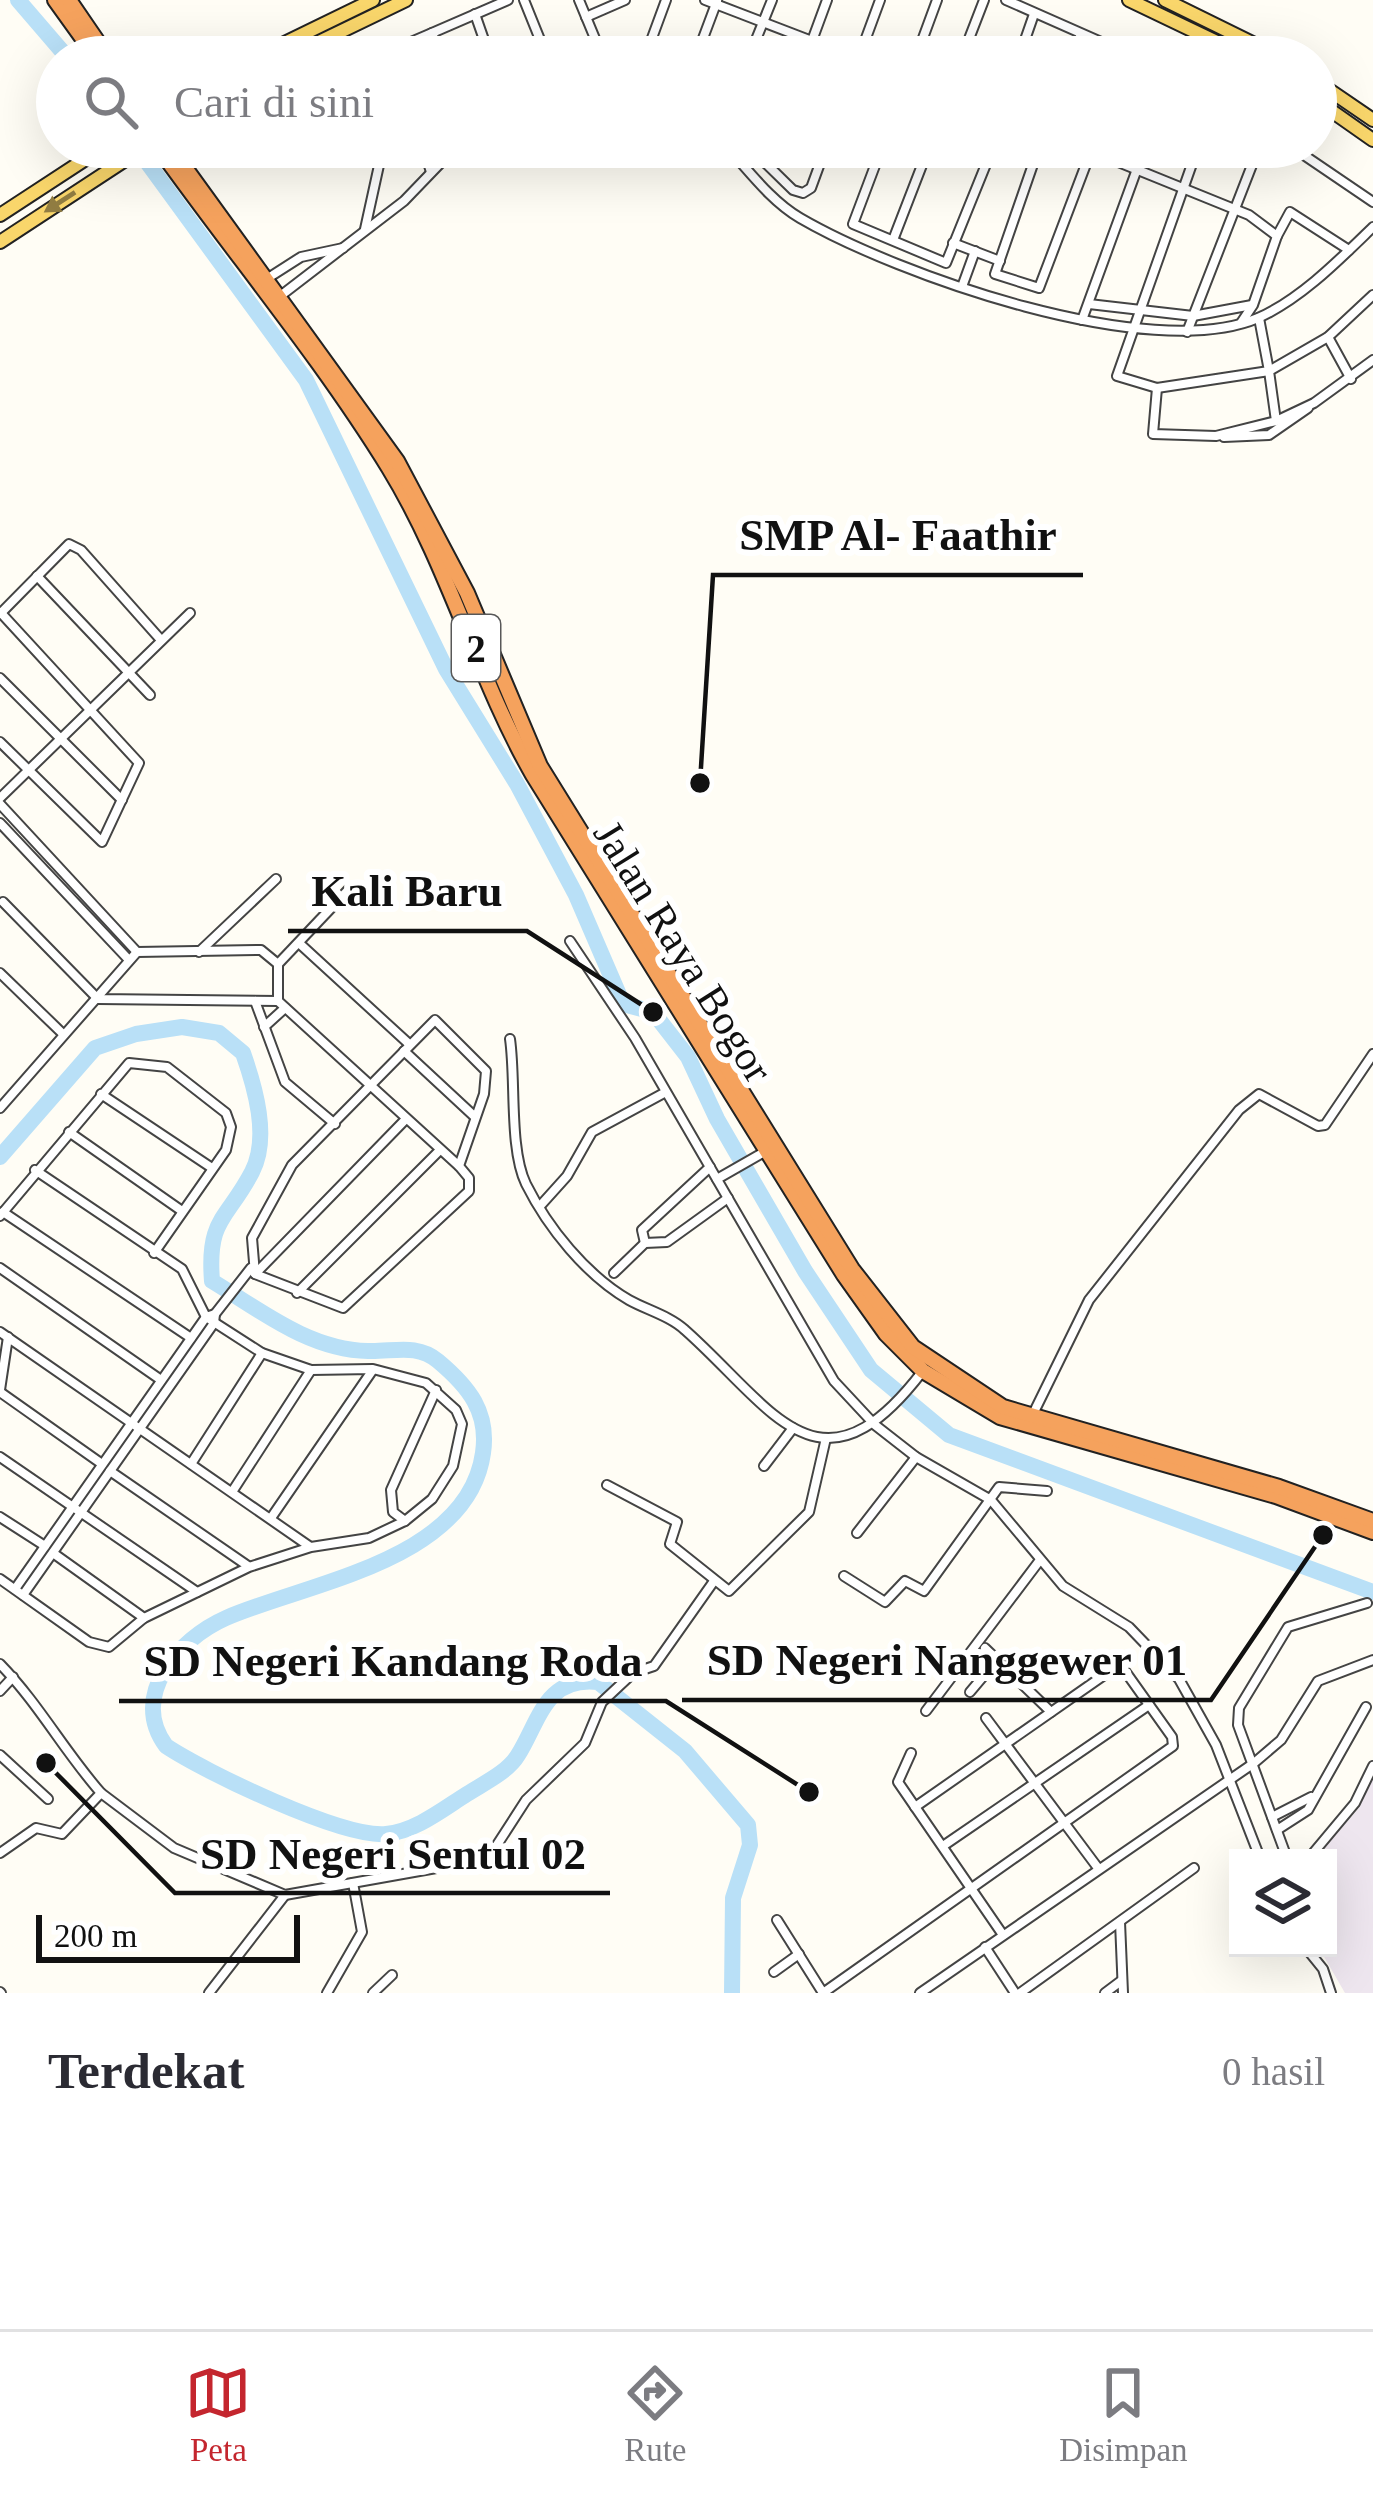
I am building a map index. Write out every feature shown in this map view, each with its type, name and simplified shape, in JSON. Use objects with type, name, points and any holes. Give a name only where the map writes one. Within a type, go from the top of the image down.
[{"type":"highway","points":[[55,0],[81,36]]},
{"type":"highway","points":[[69,0],[94,36]]},
{"type":"highway","name":"Jalan Raya Bogor","points":[[174,168],[414,491],[467,593],[540,766],[852,1269],[893,1325],[935,1366],[1031,1423],[1276,1496],[1373,1532]]},
{"type":"highway","name":"Jalan Raya Bogor","points":[[188,168],[279,297],[388,467],[457,598],[515,744],[876,1319],[923,1371],[1000,1417],[1279,1486],[1373,1521]]},
{"type":"main road","points":[[299,36],[373,0]]},
{"type":"main road","points":[[331,36],[406,0]]},
{"type":"main road","points":[[1129,0],[1204,36]]},
{"type":"main road","points":[[1166,0],[1239,36]]},
{"type":"main road","points":[[1337,93],[1371,115]]},
{"type":"main road","points":[[1337,115],[1373,140]]},
{"type":"main road","points":[[0,215],[72,168]]},
{"type":"main road","points":[[0,242],[114,168]]},
{"type":"street","points":[[425,36],[508,0]]},
{"type":"street","points":[[524,0],[539,36]]},
{"type":"street","points":[[579,0],[594,36]]},
{"type":"street","points":[[586,17],[625,0]]},
{"type":"street","points":[[653,36],[666,0]]},
{"type":"street","points":[[757,36],[772,0]]},
{"type":"street","points":[[814,36],[827,0]]},
{"type":"street","points":[[867,36],[880,0]]},
{"type":"street","points":[[924,36],[937,0]]},
{"type":"street","points":[[970,36],[984,0]]},
{"type":"street","points":[[1006,0],[1085,36]]},
{"type":"street","points":[[702,36],[713,1],[799,36]]},
{"type":"street","points":[[475,14],[483,36]]},
{"type":"street","points":[[1026,36],[1034,14]]},
{"type":"street","points":[[365,231],[365,211],[377,168]]},
{"type":"street","points":[[430,168],[431,173]]},
{"type":"street","points":[[279,297],[365,231],[436,168]]},
{"type":"street","points":[[748,168],[798,217],[895,261],[1082,320],[1131,330],[1186,332],[1259,318],[1349,250],[1373,226]]},
{"type":"street","points":[[770,168],[793,190],[808,192],[818,168]]},
{"type":"street","points":[[874,168],[854,224],[946,263],[984,168]]},
{"type":"street","points":[[893,240],[920,168]]},
{"type":"street","points":[[1031,168],[995,274],[1039,288],[1085,168]]},
{"type":"street","points":[[1133,168],[1233,209],[1277,236]]},
{"type":"street","points":[[1190,168],[1117,376],[1157,388],[1269,371],[1328,337],[1373,295]]},
{"type":"street","points":[[1186,332],[1250,168]]},
{"type":"street","points":[[1323,168],[1373,202]]},
{"type":"street","points":[[1082,320],[1137,170]]},
{"type":"street","points":[[1241,322],[1253,305],[1290,212],[1349,250]]},
{"type":"street","points":[[953,243],[1000,261]]},
{"type":"street","points":[[265,280],[309,254],[344,247]]},
{"type":"street","points":[[963,284],[975,251]]},
{"type":"street","points":[[1088,304],[1193,316],[1253,305]]},
{"type":"street","points":[[1259,318],[1276,421]]},
{"type":"street","points":[[1328,337],[1351,380]]},
{"type":"street","points":[[1157,388],[1153,434],[1269,435],[1373,360]]},
{"type":"street","points":[[1216,436],[1276,421],[1314,403]]},
{"type":"street","points":[[0,742],[99,842],[139,763],[0,614],[64,545],[81,550],[161,640]]},
{"type":"street","points":[[37,576],[151,695]]},
{"type":"street","points":[[137,952],[0,801],[27,769],[190,613]]},
{"type":"street","points":[[0,678],[122,800]]},
{"type":"street","points":[[0,823],[128,960]]},
{"type":"street","points":[[200,952],[276,879]]},
{"type":"street","points":[[278,964],[350,888]]},
{"type":"street","points":[[0,918],[2,901]]},
{"type":"street","points":[[2,901],[98,999],[282,1005],[469,1178],[469,1191],[352,1303],[332,1307],[250,1273]]},
{"type":"street","points":[[570,941],[710,1167],[834,1381],[875,1425],[916,1457],[991,1500],[1075,1595],[1141,1637],[1179,1679],[1200,1709],[1257,1849]]},
{"type":"street","points":[[300,944],[474,1116]]},
{"type":"street","points":[[0,1108],[137,952],[261,950],[278,964],[282,1005],[264,1027]]},
{"type":"street","points":[[0,973],[63,1034]]},
{"type":"street","points":[[255,1001],[285,1082],[335,1124]]},
{"type":"street","points":[[250,1273],[253,1238],[292,1165],[435,1020],[469,1049],[488,1081],[459,1166]]},
{"type":"street","points":[[510,1039],[520,1166],[540,1206],[586,1268],[625,1298],[680,1326],[772,1417],[793,1429],[826,1438],[875,1425],[923,1371]]},
{"type":"street","points":[[1031,1423],[1089,1300],[1240,1110],[1259,1094],[1318,1126],[1325,1125],[1373,1054]]},
{"type":"street","points":[[154,1253],[226,1150],[229,1118],[166,1067],[129,1063],[1,1214],[191,1338]]},
{"type":"street","points":[[540,1206],[567,1176],[592,1132],[664,1093]]},
{"type":"street","points":[[101,1094],[212,1168]]},
{"type":"street","points":[[19,1592],[224,1302],[405,1120]]},
{"type":"street","points":[[69,1132],[182,1211]]},
{"type":"street","points":[[297,1294],[440,1150]]},
{"type":"street","points":[[717,1179],[768,1151]]},
{"type":"street","points":[[645,1243],[642,1230],[653,1216],[710,1167]]},
{"type":"street","points":[[0,1579],[104,1648],[144,1618],[249,1567],[311,1546],[369,1538],[405,1521],[432,1499],[458,1455],[462,1424],[436,1390],[373,1370],[311,1370],[262,1353],[212,1318],[187,1275],[35,1170]]},
{"type":"street","points":[[614,1274],[645,1243],[668,1242],[728,1198]]},
{"type":"street","points":[[0,1268],[161,1380]]},
{"type":"street","points":[[135,1426],[161,1380],[212,1318]]},
{"type":"street","points":[[3,1334],[311,1546]]},
{"type":"street","points":[[3,1334],[0,1391],[249,1567]]},
{"type":"street","points":[[191,1464],[262,1353]]},
{"type":"street","points":[[232,1492],[311,1370]]},
{"type":"street","points":[[271,1518],[373,1370]]},
{"type":"street","points":[[405,1521],[393,1512],[391,1490],[436,1390]]},
{"type":"street","points":[[764,1466],[793,1429]]},
{"type":"street","points":[[607,1485],[677,1522],[670,1544],[714,1581],[733,1589],[808,1512],[826,1438]]},
{"type":"street","points":[[0,1457],[197,1592]]},
{"type":"street","points":[[857,1533],[916,1457]]},
{"type":"street","points":[[844,1576],[885,1602],[905,1581],[924,1591],[1000,1487],[1047,1491]]},
{"type":"street","points":[[0,1516],[144,1618]]},
{"type":"street","points":[[926,1711],[1040,1560]]},
{"type":"street","points":[[0,1664],[38,1703],[64,1750],[101,1793],[173,1848],[284,1895],[486,1855],[526,1800],[585,1743],[602,1702],[626,1678],[654,1666],[714,1581]]},
{"type":"street","points":[[1284,1849],[1238,1725],[1239,1708],[1288,1627],[1367,1603]]},
{"type":"street","points":[[985,1648],[1051,1712]]},
{"type":"street","points":[[970,1692],[997,1660]]},
{"type":"street","points":[[920,1993],[1254,1763],[1281,1740],[1318,1681],[1373,1660]]},
{"type":"street","points":[[777,1920],[823,1993],[1173,1746],[1120,1664],[915,1807]]},
{"type":"street","points":[[0,1691],[13,1677]]},
{"type":"street","points":[[943,1846],[1149,1705]]},
{"type":"street","points":[[1277,1830],[1308,1810],[1311,1797],[1366,1707]]},
{"type":"street","points":[[986,1718],[1098,1868]]},
{"type":"street","points":[[911,1753],[898,1782],[1004,1935]]},
{"type":"street","points":[[0,1755],[48,1799]]},
{"type":"street","points":[[1317,1849],[1355,1803],[1373,1766]]},
{"type":"street","points":[[0,1852],[36,1828],[62,1834],[101,1793]]},
{"type":"street","points":[[1272,1817],[1311,1797]]},
{"type":"street","points":[[985,1947],[1018,1993],[1194,1868]]},
{"type":"street","points":[[326,1993],[362,1932],[353,1883]]},
{"type":"street","points":[[209,1993],[284,1895]]},
{"type":"street","points":[[1120,1920],[1123,1993]]},
{"type":"street","points":[[774,1972],[799,1954]]},
{"type":"street","points":[[1311,1957],[1331,1993]]},
{"type":"street","points":[[373,1993],[392,1975]]},
{"type":"street","points":[[1106,1993],[1121,1981]]},
{"type":"shaded area","points":[[1373,1777],[1373,1993],[1345,1993],[1324,1957],[1337,1957],[1337,1849],[1324,1849],[1358,1809]]},
{"type":"waterway","points":[[18,0],[49,36]]},
{"type":"waterway","points":[[151,168],[306,380],[446,669],[517,784],[576,895],[623,1004],[653,1012],[688,1057],[717,1119],[805,1271],[871,1370],[949,1435],[1373,1592]]},
{"type":"waterway","points":[[0,1157],[95,1048],[136,1034],[182,1027],[219,1033],[243,1053],[256,1097],[260,1144],[252,1172],[216,1231],[212,1281],[325,1344],[430,1355],[459,1381],[480,1413],[483,1453],[471,1490],[448,1519],[379,1563],[226,1618],[176,1655],[156,1689],[153,1708],[166,1746],[307,1815],[386,1834],[429,1819],[502,1772],[514,1761],[555,1694],[580,1682],[598,1682],[685,1751],[748,1825],[750,1845],[733,1898],[732,1993]]},
{"type":"place","name":"SMP Al- Faathir","points":[[700,783]]},
{"type":"place","name":"Kali Baru","points":[[653,1012]]},
{"type":"place","name":"SD Negeri Nanggewer 01","points":[[1323,1535]]},
{"type":"place","name":"SD Negeri Sentul 02","points":[[46,1763]]},
{"type":"place","name":"SD Negeri Kandang Roda","points":[[809,1792]]}]
